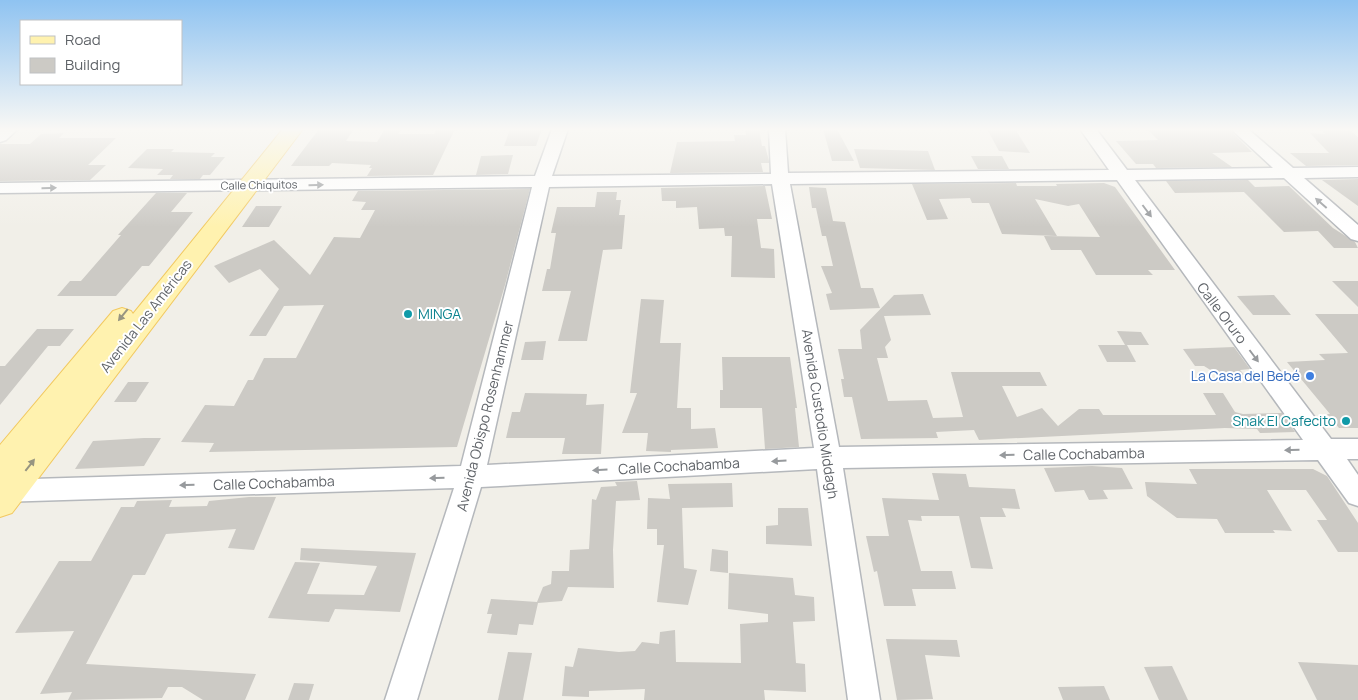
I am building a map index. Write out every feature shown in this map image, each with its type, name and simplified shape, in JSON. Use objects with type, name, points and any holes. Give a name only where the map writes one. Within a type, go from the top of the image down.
[{"type":"main road","name":"Avenida Las Américas","points":[[3,495],[255,162]]},
{"type":"main road","name":"Avenida Las Américas","points":[[0,467],[238,186],[261,162]]},
{"type":"street","name":"Avenida Obispo Rosenhammer","points":[[400,700],[471,477],[542,181],[549,162]]},
{"type":"street","name":"Avenida Custodio Middagh","points":[[779,162],[780,179],[828,458],[864,700]]},
{"type":"street","name":"Calle Oruro","points":[[1111,162],[1358,495]]},
{"type":"street","points":[[1275,162],[1358,235]]},
{"type":"street","name":"Calle Chiquitos","points":[[0,188],[1358,172]]},
{"type":"street","name":"Calle Cochabamba","points":[[3,495],[471,477],[828,458],[1358,449]]},
{"type":"building","points":[[0,162],[91,162],[88,165],[106,165],[90,180],[0,181]]},
{"type":"building","points":[[134,162],[221,162],[210,175],[203,175],[200,179],[170,179],[173,175],[157,175],[163,169],[128,168]]},
{"type":"building","points":[[294,162],[439,162],[433,175],[367,176],[372,168],[369,168],[371,165],[332,163],[329,166],[291,166]]},
{"type":"building","points":[[480,162],[511,162],[508,174],[476,175]]},
{"type":"building","points":[[673,162],[769,162],[761,163],[763,172],[670,173]]},
{"type":"building","points":[[858,162],[932,162],[935,170],[860,168]]},
{"type":"building","points":[[974,162],[1005,162],[1009,169],[978,169]]},
{"type":"building","points":[[1134,162],[1224,162],[1232,167],[1156,168],[1153,164],[1136,164]]},
{"type":"building","points":[[1301,162],[1358,162],[1358,165],[1306,166]]},
{"type":"building","points":[[1358,179],[1358,206],[1322,180]]},
{"type":"building","points":[[1248,180],[1255,187],[1289,186],[1333,228],[1355,242],[1358,248],[1334,248],[1318,231],[1284,232],[1244,192],[1175,193],[1166,181]]},
{"type":"building","points":[[1016,183],[1017,186],[1057,186],[1056,184],[1104,183],[1115,187],[1175,270],[1148,270],[1153,275],[1096,275],[1081,250],[1051,250],[1044,236],[1100,237],[1079,204],[1068,206],[1035,199],[1057,236],[1002,234],[989,203],[972,203],[970,198],[939,199],[948,219],[927,220],[912,184]]},
{"type":"building","points":[[765,186],[772,219],[757,219],[761,248],[774,249],[775,278],[731,277],[732,236],[725,236],[724,228],[699,229],[697,207],[676,208],[676,201],[662,201],[661,188]]},
{"type":"building","points":[[809,187],[826,188],[833,221],[845,222],[861,288],[873,288],[880,308],[830,310],[826,294],[832,293],[821,266],[833,266],[826,236],[822,236],[816,208],[812,208]]},
{"type":"building","name":"MINGA","points":[[530,189],[505,285],[457,447],[209,452],[214,443],[181,442],[205,405],[234,406],[248,380],[253,380],[264,358],[296,358],[324,305],[284,306],[266,336],[249,336],[279,289],[260,269],[229,283],[214,266],[274,240],[310,275],[334,237],[360,238],[375,210],[361,210],[366,202],[352,201],[358,191]]},
{"type":"building","points":[[597,192],[617,192],[616,200],[621,200],[619,215],[625,215],[622,249],[603,250],[587,341],[558,341],[571,291],[542,291],[547,269],[550,269],[556,233],[551,233],[557,207],[595,207]]},
{"type":"building","points":[[156,193],[187,193],[171,212],[193,212],[149,266],[142,266],[116,296],[57,296],[70,281],[81,281],[121,235],[118,235]]},
{"type":"building","points":[[256,206],[282,206],[269,227],[242,227]]},
{"type":"building","points":[[1332,281],[1358,281],[1358,307]]},
{"type":"building","points":[[923,294],[931,315],[884,316],[891,340],[885,347],[888,358],[877,358],[888,401],[927,400],[933,418],[963,417],[951,372],[1040,372],[1047,386],[1002,386],[1017,417],[1042,408],[1058,426],[1079,409],[1099,409],[1103,415],[1216,415],[1203,393],[1223,393],[1235,412],[1243,414],[1282,413],[1295,432],[1260,433],[1257,429],[1225,428],[979,440],[974,430],[936,432],[938,438],[861,439],[852,397],[844,397],[841,379],[844,379],[838,349],[862,349],[860,330],[894,295]]},
{"type":"building","points":[[1274,295],[1291,315],[1253,315],[1237,296]]},
{"type":"building","points":[[641,299],[664,300],[660,343],[681,343],[677,408],[691,408],[691,429],[715,428],[718,448],[671,450],[671,452],[646,451],[648,433],[622,433],[637,393],[630,393]]},
{"type":"building","points":[[1315,314],[1358,314],[1358,428],[1339,428],[1327,414],[1330,414],[1287,362],[1325,360],[1319,354],[1348,353]]},
{"type":"building","points":[[37,329],[74,329],[60,346],[48,346],[0,405],[0,366],[5,366]]},
{"type":"building","points":[[1117,331],[1141,332],[1149,345],[1125,345]]},
{"type":"building","points":[[546,341],[543,360],[521,360],[525,342]]},
{"type":"building","points":[[1098,345],[1127,345],[1136,362],[1107,362]]},
{"type":"building","points":[[1234,347],[1250,369],[1240,370],[1247,378],[1225,379],[1204,366],[1195,366],[1183,349]]},
{"type":"building","points":[[722,357],[790,357],[797,408],[795,408],[799,447],[765,449],[762,408],[720,408],[720,390],[723,390]]},
{"type":"building","points":[[128,382],[149,382],[136,402],[114,402]]},
{"type":"building","points":[[525,393],[587,394],[586,405],[604,404],[601,454],[562,454],[565,438],[506,438],[512,412],[520,412]]},
{"type":"building","points":[[161,438],[144,466],[75,469],[93,441]]},
{"type":"building","points":[[1092,466],[1122,468],[1133,489],[1103,490],[1108,499],[1089,500],[1084,490],[1055,492],[1044,468]]},
{"type":"building","points":[[1189,469],[1313,469],[1327,476],[1358,523],[1358,552],[1338,552],[1317,520],[1327,520],[1306,490],[1267,490],[1292,531],[1273,530],[1275,533],[1225,533],[1217,519],[1177,518],[1147,496],[1145,482],[1197,484]]},
{"type":"building","points":[[932,473],[966,474],[969,487],[1015,489],[1020,509],[1002,508],[1006,517],[980,517],[993,569],[971,568],[959,516],[921,516],[922,521],[908,520],[921,571],[952,571],[956,589],[912,589],[916,606],[884,606],[877,571],[874,572],[866,536],[889,536],[882,498],[939,500]]},
{"type":"building","points":[[637,481],[640,500],[616,501],[613,550],[614,588],[568,587],[562,601],[538,603],[533,625],[519,624],[517,635],[487,633],[492,614],[487,614],[491,599],[537,602],[543,587],[551,584],[552,571],[569,571],[570,550],[589,549],[592,499],[596,500],[601,487],[617,486],[615,482]]},
{"type":"building","points":[[732,483],[733,507],[682,508],[684,568],[697,570],[688,605],[657,602],[664,545],[657,545],[657,529],[647,529],[648,498],[670,499],[668,484]]},
{"type":"building","points":[[249,497],[276,497],[254,550],[228,548],[236,529],[166,534],[145,575],[133,575],[86,664],[256,674],[245,700],[203,700],[182,687],[168,687],[162,698],[68,700],[72,692],[40,694],[74,631],[15,633],[59,561],[91,561],[121,507],[134,507],[137,501],[172,500],[169,507],[207,506],[209,501]]},
{"type":"building","points":[[778,508],[808,508],[812,546],[766,544],[766,526],[778,525]]},
{"type":"building","points":[[301,548],[416,553],[400,612],[335,609],[329,622],[268,618],[295,562],[320,563],[307,594],[364,595],[377,566],[300,560]]},
{"type":"building","points":[[712,549],[728,551],[728,573],[710,571]]},
{"type":"building","points":[[729,573],[793,578],[795,595],[814,597],[815,621],[793,622],[796,663],[805,664],[806,692],[764,690],[765,700],[644,700],[645,689],[589,691],[589,697],[562,696],[565,666],[573,667],[578,648],[619,652],[635,651],[642,642],[659,644],[660,632],[675,630],[676,662],[741,663],[740,624],[768,622],[768,614],[728,609]]},
{"type":"building","points":[[886,639],[957,640],[960,657],[925,655],[933,699],[897,700]]},
{"type":"building","points":[[508,652],[532,653],[523,700],[498,700]]},
{"type":"building","points":[[1298,662],[1358,665],[1358,700],[1317,700]]},
{"type":"building","points":[[1172,666],[1188,700],[1159,700],[1144,667]]},
{"type":"building","points":[[294,683],[314,684],[309,700],[288,700]]},
{"type":"building","points":[[1104,686],[1110,700],[1063,700],[1058,687]]},
{"type":"place","name":"MINGA","points":[[408,314]]},
{"type":"place","name":"La Casa del Bebé","points":[[1310,376]]},
{"type":"place","name":"Snak El Cafecito","points":[[1346,421]]}]
